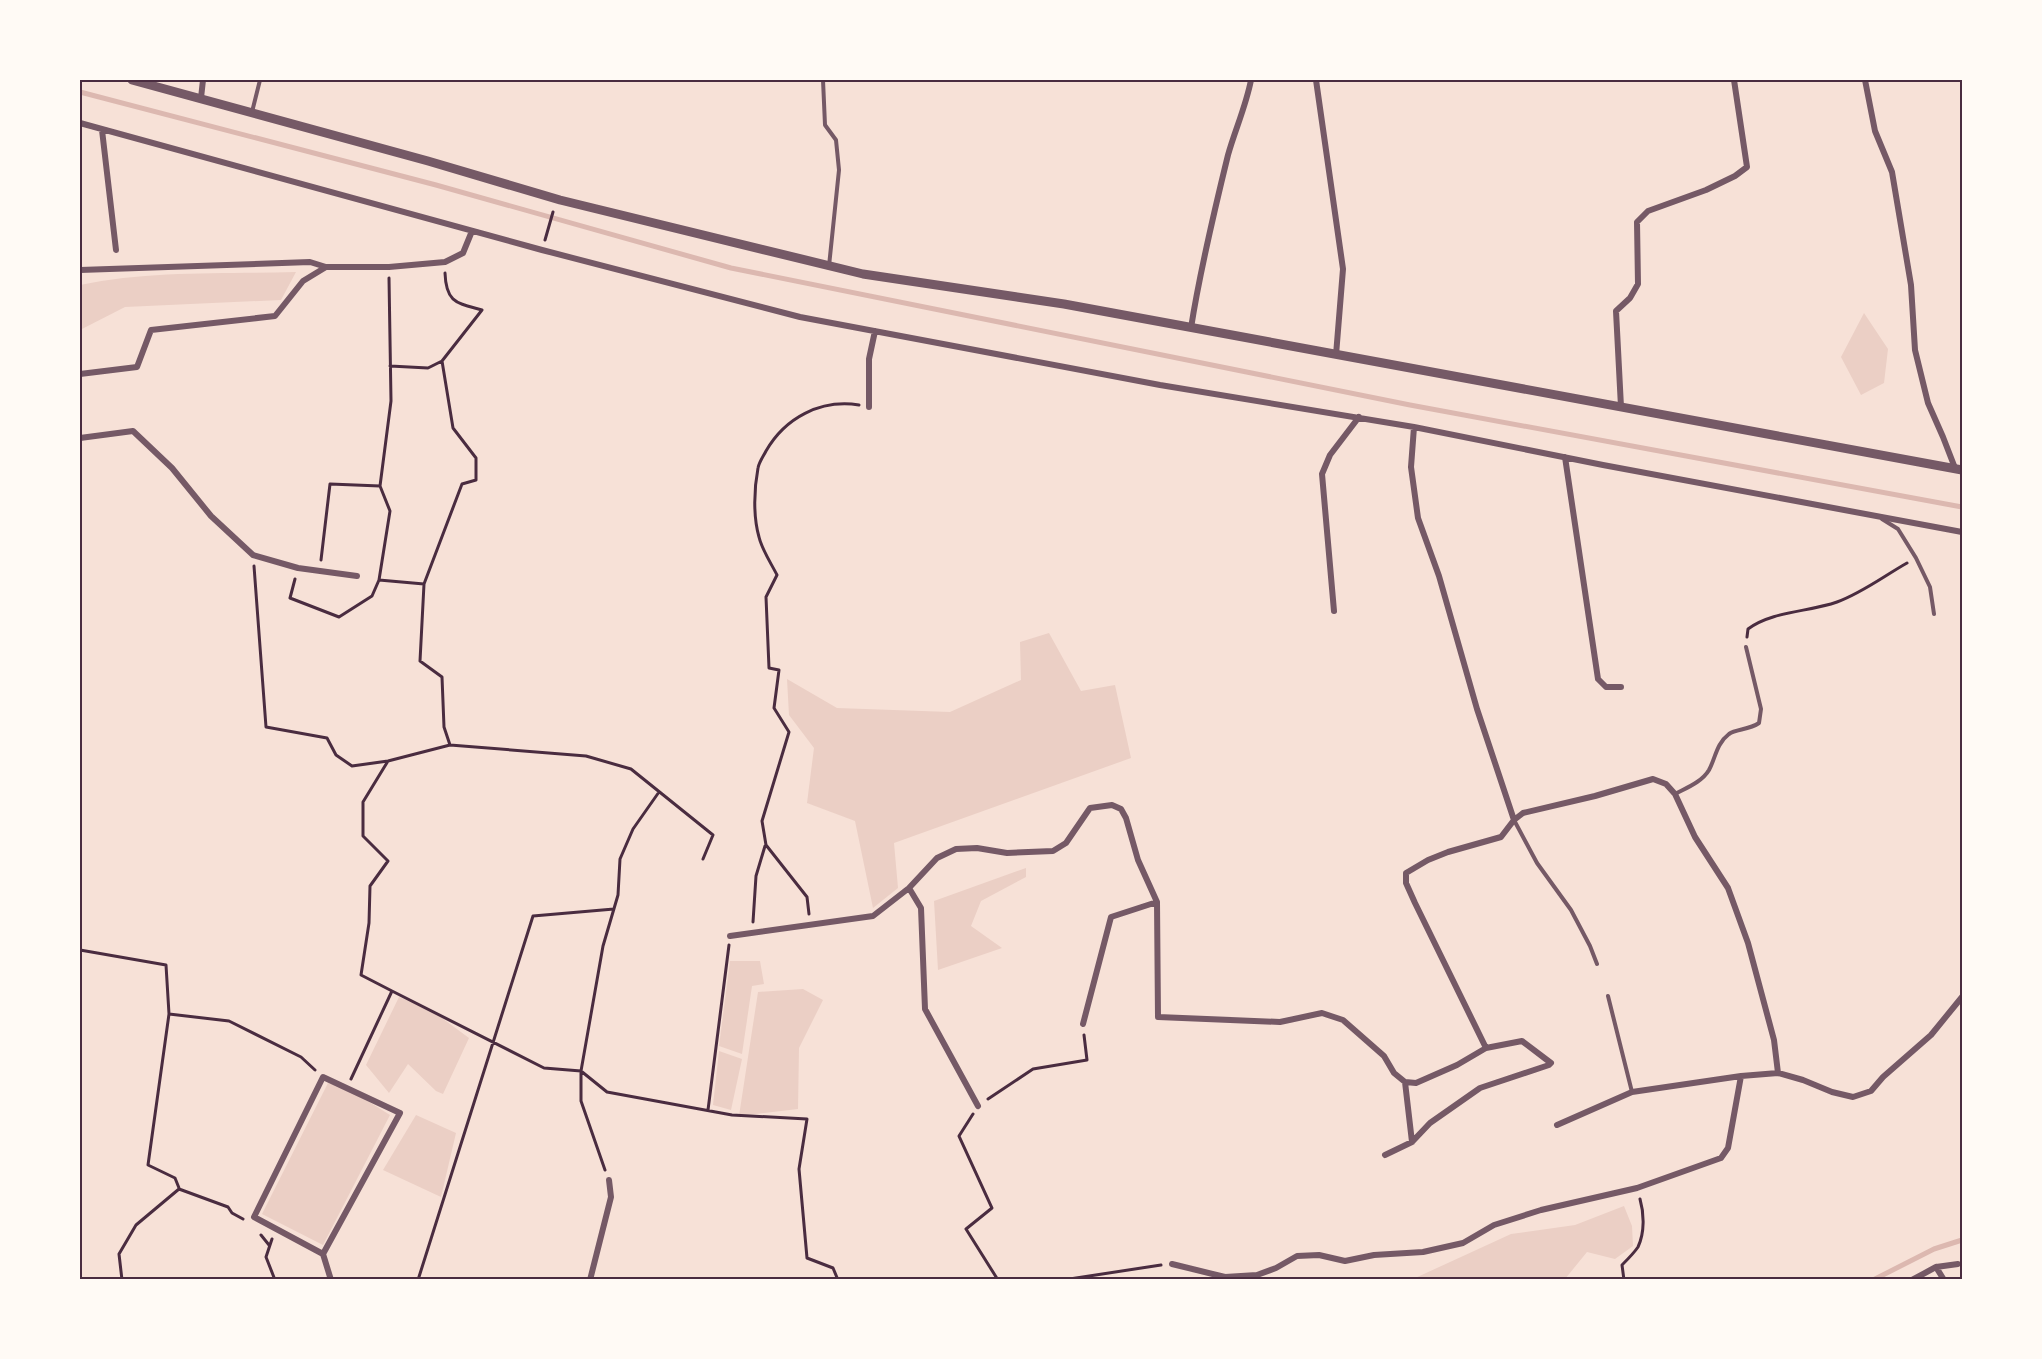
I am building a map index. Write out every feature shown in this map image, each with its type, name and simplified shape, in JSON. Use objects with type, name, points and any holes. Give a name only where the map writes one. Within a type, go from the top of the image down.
[{"type":"street","points":[[132,80],[560,200],[863,274],[1064,304],[1959,469]]},
{"type":"street","points":[[201,98],[203,80]]},
{"type":"street","points":[[1191,328],[1197,286],[1213,218],[1229,152],[1251,80]]},
{"type":"street","points":[[1316,80],[1343,261],[1336,355]]},
{"type":"street","points":[[1621,407],[1616,311],[1630,298],[1638,284],[1637,222],[1648,211],[1706,190],[1735,176],[1747,167],[1734,80]]},
{"type":"street","points":[[1865,80],[1875,131],[1892,171],[1911,285],[1917,360],[1928,403],[1959,469]]},
{"type":"street","points":[[80,123],[472,231],[800,317],[1160,385],[1414,427],[1962,532]]},
{"type":"street","points":[[102,130],[116,250]]},
{"type":"street","points":[[80,270],[310,262],[326,267],[389,267],[445,262],[463,253],[472,231]]},
{"type":"street","points":[[80,374],[137,366],[150,330],[275,316],[303,281],[326,267]]},
{"type":"street","points":[[869,407],[869,359],[875,331]]},
{"type":"street","points":[[1334,611],[1322,474],[1339,441],[1359,417]]},
{"type":"street","points":[[1414,427],[1411,467],[1418,518],[1514,820]]},
{"type":"street","points":[[80,438],[133,431],[172,468],[211,516],[253,555],[298,568],[357,576]]},
{"type":"street","points":[[1565,457],[1598,680],[1606,687],[1621,687]]},
{"type":"street","points":[[1486,1048],[1415,903],[1406,883],[1406,873],[1448,852],[1501,837],[1514,820],[1523,813],[1653,779],[1666,784],[1675,794],[1695,837],[1728,888],[1748,943],[1774,1040],[1778,1073]]},
{"type":"street","points":[[730,936],[873,916],[909,888],[937,858],[956,849],[977,848],[1007,853],[1053,851],[1066,843],[1090,808],[1112,805],[1121,809],[1126,818],[1138,860],[1157,902],[1158,1017],[1280,1022],[1323,1013],[1342,1020],[1384,1056],[1394,1073],[1404,1082],[1416,1083],[1457,1065],[1486,1048],[1522,1041],[1551,1063],[1480,1088],[1430,1123],[1412,1142],[1385,1155]]},
{"type":"street","points":[[909,888],[921,908],[925,1009],[978,1106]]},
{"type":"street","points":[[1083,1024],[1112,917],[1157,902]]},
{"type":"street","points":[[1557,1125],[1632,1092],[1741,1076],[1778,1073],[1853,1097],[1871,1091],[1883,1077],[1931,1035],[1962,998]]},
{"type":"street","points":[[1172,1264],[1225,1277],[1257,1275],[1276,1268],[1297,1256],[1319,1255],[1346,1261],[1374,1255],[1423,1252],[1463,1243],[1494,1225],[1541,1210],[1637,1188],[1721,1158],[1728,1148],[1741,1076]]},
{"type":"street","points":[[323,1254],[400,1113],[323,1077],[254,1217],[323,1254],[331,1280]]},
{"type":"street","points":[[1404,1082],[1412,1142]]},
{"type":"street","points":[[590,1280],[611,1197],[609,1180]]},
{"type":"street","points":[[1912,1280],[1936,1267],[1958,1264]]},
{"type":"street","points":[[1936,1267],[1944,1280]]},
{"type":"lane","points":[[252,112],[260,80]]},
{"type":"lane","points":[[823,80],[825,125],[836,140],[839,170],[829,266]]},
{"type":"lane","points":[[1876,516],[1898,529],[1916,558],[1930,587],[1934,614]]},
{"type":"lane","points":[[1675,794],[1700,780],[1708,772],[1718,744],[1731,732],[1750,729],[1759,723],[1761,709],[1746,647]]},
{"type":"lane","points":[[1514,820],[1537,863],[1570,910],[1597,964]]},
{"type":"lane","points":[[1608,996],[1632,1092]]},
{"type":"path","points":[[545,239],[554,208]]},
{"type":"path","points":[[390,366],[428,368],[442,361],[482,310],[457,303],[446,289],[445,262]]},
{"type":"path","points":[[298,568],[290,598],[339,616],[372,596],[379,580],[390,511],[380,486],[392,400],[389,267]]},
{"type":"path","points":[[442,361],[453,428],[476,458],[476,480],[462,484],[423,584],[420,661],[442,677],[444,727],[450,745]]},
{"type":"path","points":[[753,933],[756,876],[766,845],[762,820],[789,732],[774,708],[779,670],[769,668],[766,597],[777,575],[759,538],[754,508],[758,466],[773,439],[800,414],[818,407],[845,403],[869,407]]},
{"type":"path","points":[[319,571],[330,484],[380,486]]},
{"type":"path","points":[[253,555],[266,727],[327,738],[336,755],[352,766],[388,762],[450,745],[586,756],[631,769],[713,835],[703,859]]},
{"type":"path","points":[[1746,647],[1748,629],[1759,621],[1836,603],[1857,594],[1916,558]]},
{"type":"path","points":[[379,580],[423,584]]},
{"type":"path","points":[[388,762],[363,802],[363,836],[388,861],[370,886],[369,923],[361,975],[544,1068],[582,1071],[607,1092],[732,1115],[807,1119],[800,1169],[807,1258],[833,1268],[838,1280]]},
{"type":"path","points":[[609,1180],[581,1101],[582,1071],[603,946],[618,895],[620,859],[633,829],[659,792]]},
{"type":"path","points":[[766,845],[807,897],[810,925]]},
{"type":"path","points":[[418,1280],[533,916],[614,909]]},
{"type":"path","points":[[708,1110],[730,936]]},
{"type":"path","points":[[80,950],[166,965],[169,1014],[148,1165],[175,1178],[179,1189],[228,1208],[231,1213],[253,1224]]},
{"type":"path","points":[[347,1088],[392,991]]},
{"type":"path","points":[[169,1014],[229,1022],[301,1058],[323,1077]]},
{"type":"path","points":[[998,1280],[966,1229],[992,1208],[959,1136],[978,1106],[1033,1069],[1087,1060],[1083,1024]]},
{"type":"path","points":[[1624,1280],[1622,1265],[1638,1246],[1642,1229],[1643,1211],[1637,1188]]},
{"type":"path","points":[[122,1280],[119,1254],[136,1225],[179,1189]]},
{"type":"path","points":[[275,1280],[266,1257],[277,1229]]},
{"type":"path","points":[[258,1231],[269,1245]]},
{"type":"path","points":[[1063,1280],[1172,1264]]},
{"type":"shaded area","points":[[296,272],[281,300],[125,307],[80,330],[80,285],[160,275]]},
{"type":"shaded area","points":[[1864,313],[1888,349],[1884,383],[1861,395],[1841,357]]},
{"type":"shaded area","points":[[1049,633],[1081,691],[1115,685],[1131,758],[894,843],[898,888],[873,908],[855,821],[807,803],[814,748],[789,715],[787,679],[837,708],[950,712],[1021,680],[1020,642]]},
{"type":"shaded area","points":[[1026,868],[1026,877],[981,901],[971,926],[1002,948],[938,970],[934,901]]},
{"type":"shaded area","points":[[730,961],[760,961],[764,984],[752,986],[742,1054],[719,1046]]},
{"type":"shaded area","points":[[803,989],[823,1000],[799,1048],[798,1109],[739,1116],[758,992]]},
{"type":"shaded area","points":[[399,997],[431,1010],[469,1038],[443,1094],[436,1091],[408,1064],[389,1093],[366,1065]]},
{"type":"shaded area","points":[[719,1051],[742,1059],[731,1110],[713,1105]]},
{"type":"shaded area","points":[[328,1083],[347,1088],[390,1115],[323,1245],[262,1214]]},
{"type":"shaded area","points":[[416,1115],[456,1133],[441,1197],[383,1170]]},
{"type":"shaded area","points":[[1624,1206],[1632,1226],[1633,1246],[1615,1259],[1587,1252],[1565,1279],[1413,1279],[1511,1234],[1575,1225]]},
{"type":"waterway","points":[[80,92],[436,185],[731,268],[1410,405],[1962,507]]},
{"type":"waterway","points":[[1873,1280],[1934,1249],[1962,1240]]}]
